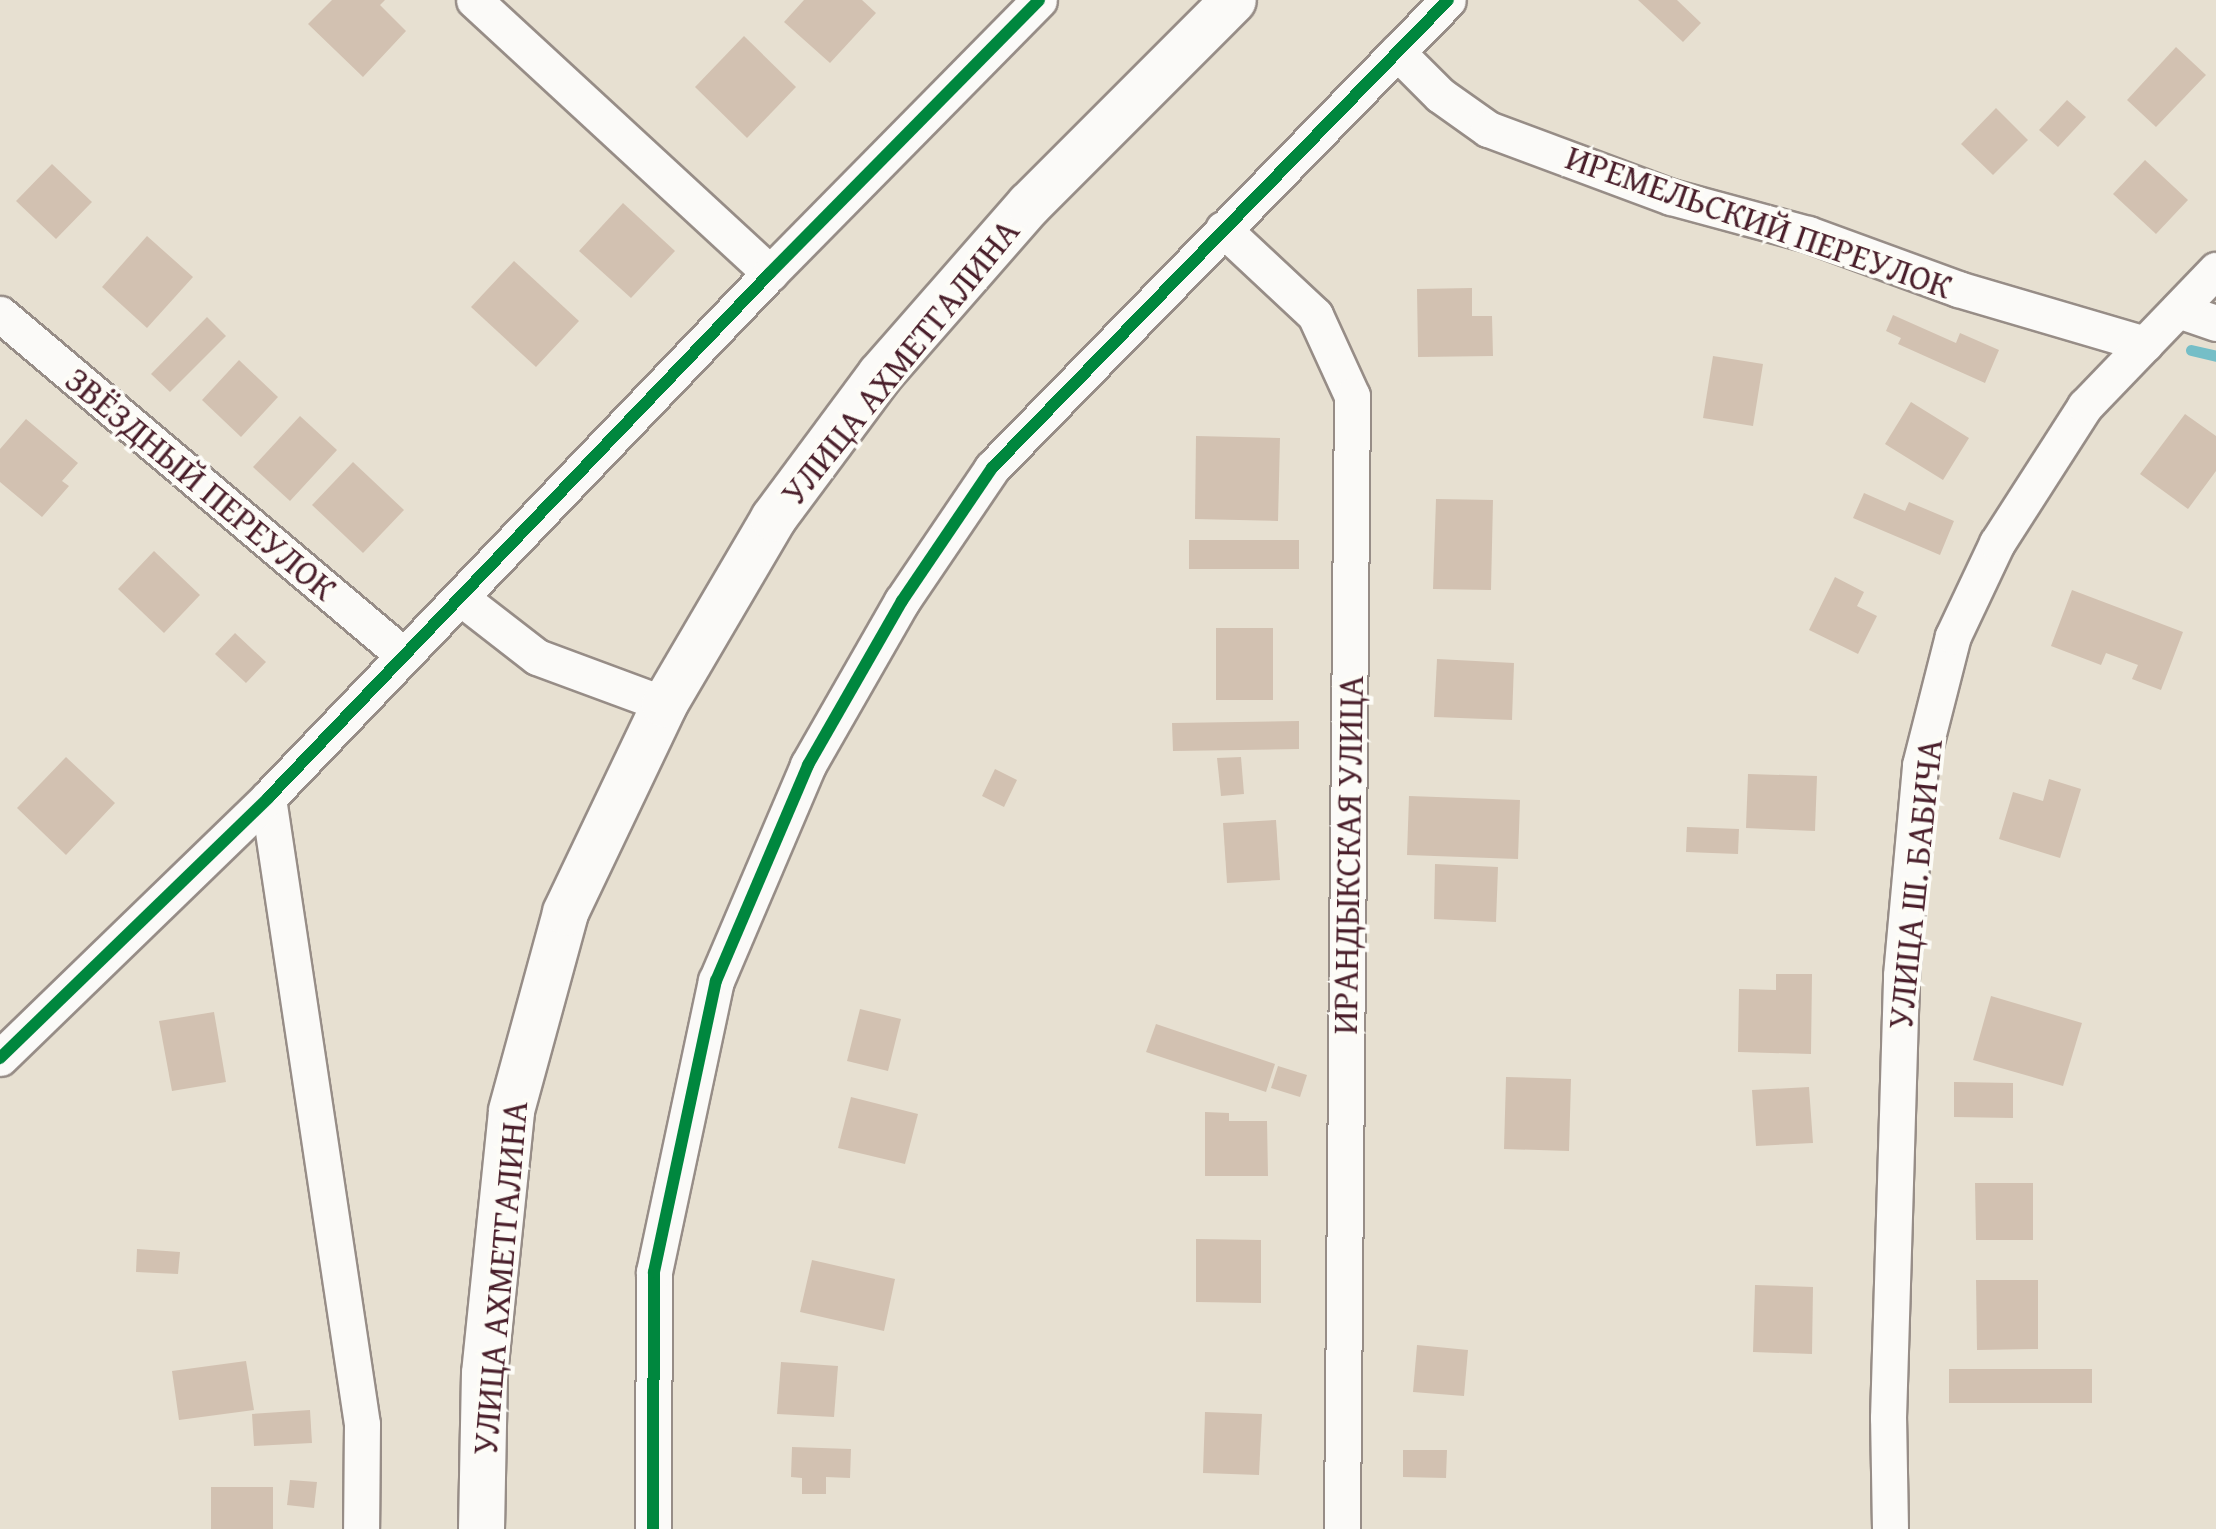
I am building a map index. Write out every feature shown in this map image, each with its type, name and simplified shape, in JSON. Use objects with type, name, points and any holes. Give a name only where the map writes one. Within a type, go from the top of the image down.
[{"type":"main road","name":"УЛИЦА АХМЕТГАЛИНА","points":[[481,1529],[484,1373],[511,1110],[565,912],[664,704],[773,518],[880,374],[1029,204],[1233,0]]},
{"type":"street","points":[[474,0],[770,273]]},
{"type":"street","points":[[0,1058],[268,798],[770,273],[1039,0]]},
{"type":"street","points":[[653,1529],[654,1272],[716,982],[808,764],[902,600],[992,468],[1448,0]]},
{"type":"street","name":"ИРЕМЕЛЬСКИЙ ПЕРЕУЛОК","points":[[1397,52],[1440,95],[1488,129],[1671,197],[1808,234],[1958,289],[2146,344]]},
{"type":"street","name":"ИРАНДЫКСКАЯ УЛИЦА","points":[[1223,229],[1316,315],[1352,396],[1342,1529]]},
{"type":"street","name":"УЛИЦА Ш. БАБИЧА","points":[[1890,1529],[1888,1418],[1901,975],[1920,765],[1953,636],[1997,543],[2085,406],[2216,270]]},
{"type":"street","points":[[2178,310],[2216,323]]},
{"type":"street","name":"ЗВЁЗДНЫЙ ПЕРЕУЛОК","points":[[0,314],[402,654]]},
{"type":"street","points":[[461,598],[537,657],[664,704]]},
{"type":"street","points":[[268,798],[362,1424],[361,1529]]},
{"type":"building","points":[[332,0],[385,0],[380,5],[406,31],[363,77],[308,24]]},
{"type":"building","points":[[804,0],[862,0],[876,13],[830,63],[784,22]]},
{"type":"building","points":[[1638,0],[1677,0],[1701,23],[1683,42]]},
{"type":"building","points":[[744,36],[796,87],[747,138],[695,87]]},
{"type":"building","points":[[2176,47],[2206,75],[2156,127],[2127,100]]},
{"type":"building","points":[[2067,100],[2086,117],[2058,147],[2039,130]]},
{"type":"building","points":[[1996,108],[2028,140],[1993,175],[1961,144]]},
{"type":"building","points":[[2145,160],[2188,200],[2156,234],[2113,194]]},
{"type":"building","points":[[52,164],[92,202],[56,239],[16,201]]},
{"type":"building","points":[[623,203],[675,251],[631,298],[579,251]]},
{"type":"building","points":[[147,236],[193,277],[147,328],[102,287]]},
{"type":"building","points":[[514,261],[579,321],[536,367],[471,307]]},
{"type":"building","points":[[1472,288],[1472,316],[1492,316],[1493,356],[1418,357],[1417,289]]},
{"type":"building","points":[[1893,315],[1956,343],[1960,333],[1999,350],[1985,383],[1898,344],[1901,338],[1886,331]]},
{"type":"building","points":[[207,317],[226,336],[170,392],[151,374]]},
{"type":"building","points":[[1713,356],[1763,364],[1753,426],[1703,418]]},
{"type":"building","points":[[239,360],[278,397],[241,437],[202,400]]},
{"type":"building","points":[[1911,402],[1969,438],[1943,480],[1885,444]]},
{"type":"building","points":[[2185,414],[2216,436],[2216,471],[2188,509],[2140,474]]},
{"type":"building","points":[[300,416],[337,450],[290,501],[253,467]]},
{"type":"building","points":[[26,419],[78,463],[62,481],[69,486],[42,517],[0,482],[0,449]]},
{"type":"building","points":[[1196,436],[1280,438],[1278,521],[1195,519]]},
{"type":"building","points":[[353,462],[404,510],[363,553],[312,505]]},
{"type":"building","points":[[1864,493],[1905,511],[1909,502],[1954,521],[1940,555],[1853,518]]},
{"type":"building","points":[[1436,499],[1493,500],[1491,590],[1433,589]]},
{"type":"building","points":[[1189,540],[1299,540],[1299,569],[1189,569]]},
{"type":"building","points":[[154,551],[200,595],[164,633],[118,589]]},
{"type":"building","points":[[1835,577],[1864,592],[1857,606],[1877,616],[1858,654],[1809,630]]},
{"type":"building","points":[[2072,590],[2183,632],[2161,690],[2132,679],[2138,665],[2106,653],[2101,665],[2051,646]]},
{"type":"building","points":[[1216,628],[1273,628],[1273,700],[1216,700]]},
{"type":"building","points":[[235,633],[266,662],[246,683],[215,654]]},
{"type":"building","points":[[1437,659],[1514,663],[1512,720],[1434,717]]},
{"type":"building","points":[[1299,721],[1299,749],[1173,751],[1172,723]]},
{"type":"building","points":[[66,757],[115,803],[66,855],[17,808]]},
{"type":"building","points":[[1241,757],[1244,794],[1221,796],[1217,758]]},
{"type":"building","points":[[995,769],[1017,780],[1004,807],[982,796]]},
{"type":"building","points":[[1748,774],[1817,776],[1815,831],[1746,828]]},
{"type":"building","points":[[2049,779],[2081,789],[2060,858],[1999,839],[2013,792],[2043,801]]},
{"type":"building","points":[[1409,796],[1520,800],[1518,859],[1407,855]]},
{"type":"building","points":[[1276,820],[1280,880],[1227,883],[1223,823]]},
{"type":"building","points":[[1687,827],[1739,829],[1738,854],[1686,852]]},
{"type":"building","points":[[1435,864],[1498,867],[1496,922],[1434,919]]},
{"type":"building","points":[[1776,974],[1812,974],[1811,1054],[1738,1052],[1739,989],[1776,990]]},
{"type":"building","points":[[1991,996],[2082,1023],[2063,1086],[1973,1060]]},
{"type":"building","points":[[860,1009],[901,1019],[888,1071],[847,1061]]},
{"type":"building","points":[[214,1012],[226,1082],[172,1091],[159,1021]]},
{"type":"building","points":[[1156,1024],[1275,1064],[1266,1092],[1146,1052]]},
{"type":"building","points":[[1278,1066],[1307,1075],[1300,1097],[1271,1088]]},
{"type":"building","points":[[1506,1077],[1571,1079],[1569,1151],[1504,1149]]},
{"type":"building","points":[[1954,1082],[2013,1083],[2013,1118],[1954,1117]]},
{"type":"building","points":[[1809,1087],[1813,1143],[1756,1146],[1752,1090]]},
{"type":"building","points":[[851,1097],[918,1114],[905,1164],[838,1148]]},
{"type":"building","points":[[1205,1112],[1229,1113],[1229,1121],[1267,1121],[1268,1176],[1205,1176]]},
{"type":"building","points":[[1975,1183],[2033,1183],[2033,1240],[1976,1240]]},
{"type":"building","points":[[1196,1239],[1261,1240],[1261,1303],[1196,1302]]},
{"type":"building","points":[[137,1249],[180,1252],[178,1274],[136,1272]]},
{"type":"building","points":[[812,1260],[895,1279],[884,1331],[800,1312]]},
{"type":"building","points":[[1976,1280],[2038,1280],[2038,1349],[1977,1350]]},
{"type":"building","points":[[1755,1285],[1813,1287],[1812,1354],[1753,1352]]},
{"type":"building","points":[[1417,1345],[1468,1350],[1464,1396],[1413,1392]]},
{"type":"building","points":[[246,1361],[254,1410],[179,1420],[172,1371]]},
{"type":"building","points":[[781,1362],[838,1366],[834,1417],[777,1414]]},
{"type":"building","points":[[1949,1369],[2092,1369],[2092,1403],[1949,1403]]},
{"type":"building","points":[[310,1410],[312,1443],[254,1446],[252,1414]]},
{"type":"building","points":[[1205,1412],[1262,1414],[1259,1475],[1203,1473]]},
{"type":"building","points":[[792,1447],[851,1449],[850,1478],[826,1477],[826,1494],[802,1494],[802,1478],[791,1477]]},
{"type":"building","points":[[1403,1450],[1447,1450],[1446,1478],[1403,1477]]},
{"type":"building","points":[[290,1480],[317,1482],[314,1508],[287,1505]]},
{"type":"building","points":[[211,1487],[273,1487],[273,1529],[211,1529]]},
{"type":"waterway","points":[[2191,350],[2216,356]]},
{"type":"cycle path","points":[[0,1058],[268,798],[770,273],[1039,0]]},
{"type":"cycle path","points":[[653,1529],[654,1272],[716,981],[808,765],[902,601],[992,468],[1448,0]]}]
